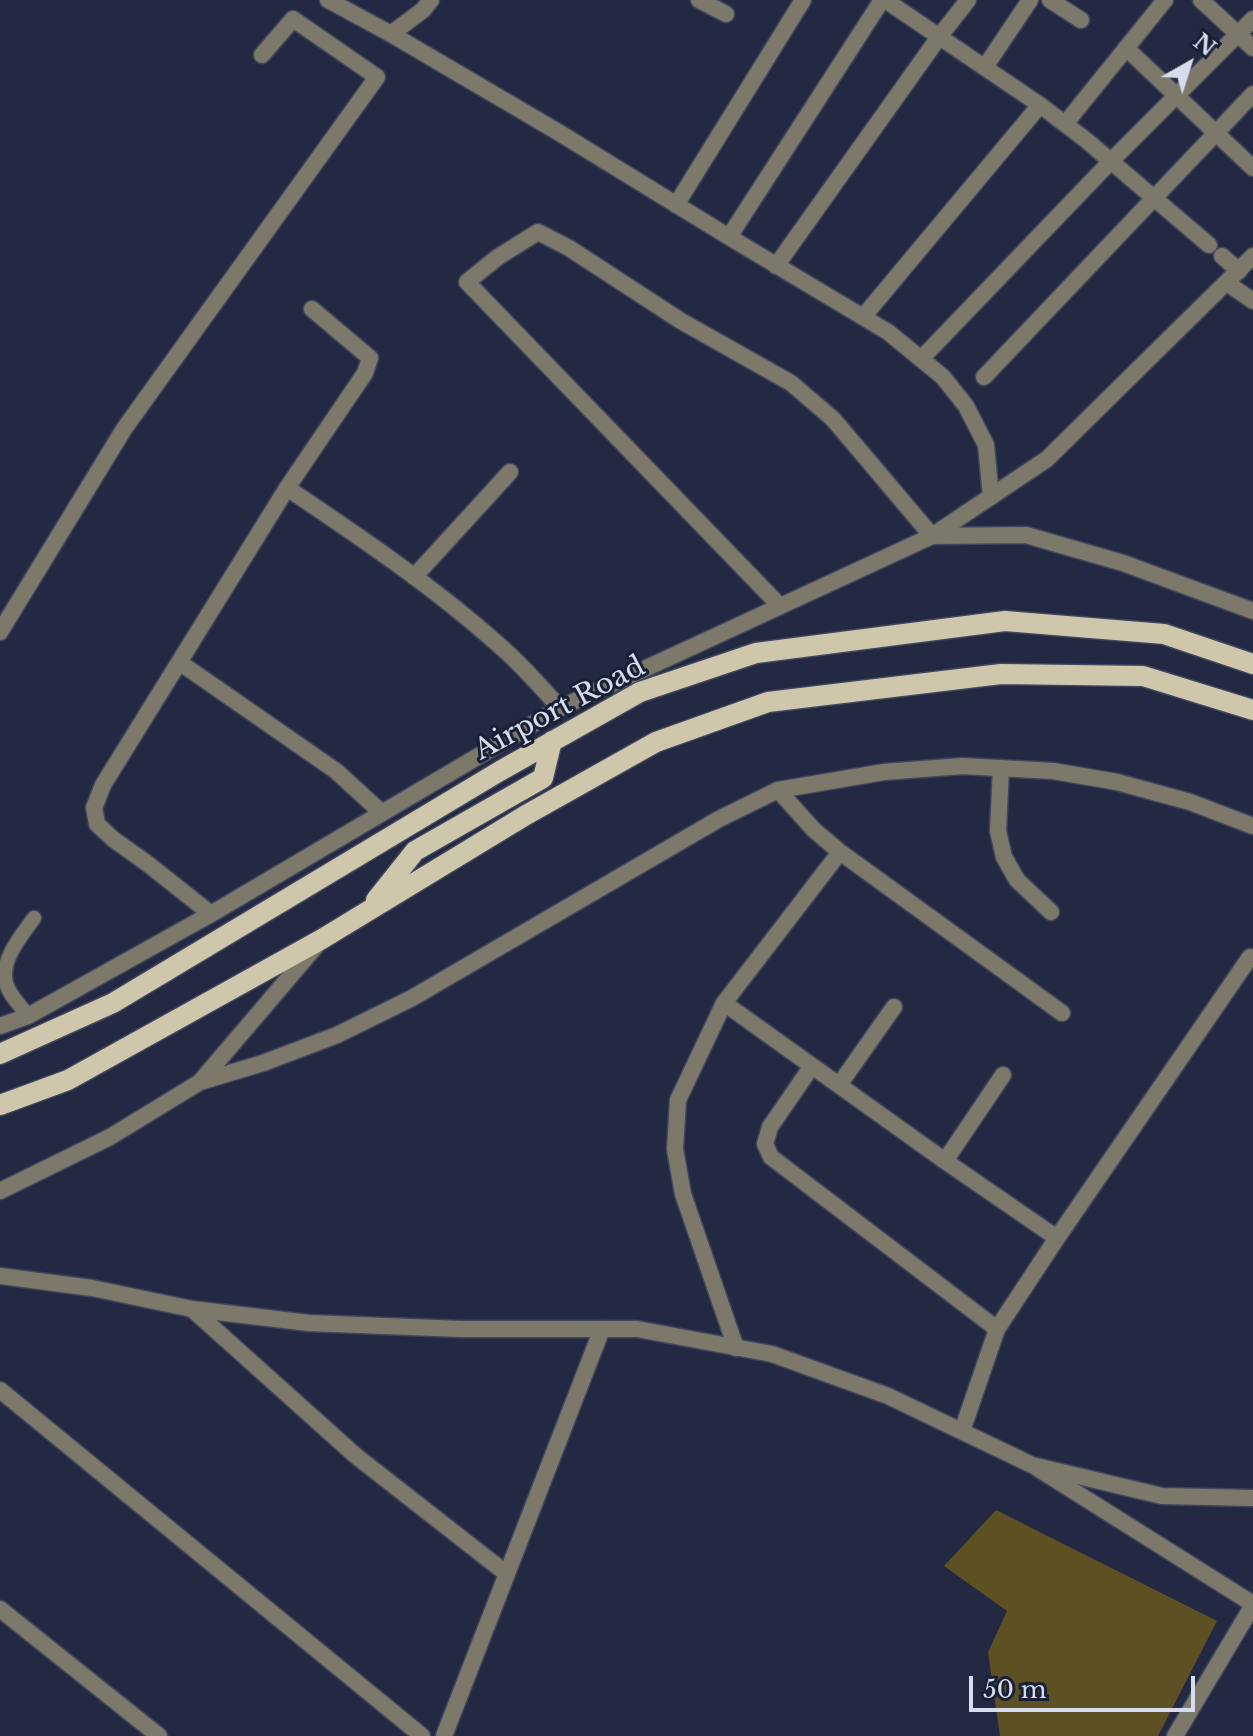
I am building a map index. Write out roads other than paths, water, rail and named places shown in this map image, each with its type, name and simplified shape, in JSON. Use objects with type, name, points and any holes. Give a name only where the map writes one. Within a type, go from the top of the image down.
[{"type":"main road","name":"Airport Road","points":[[0,1054],[113,1003],[500,771],[640,692],[756,653],[1005,621],[1164,634],[1253,664]]},
{"type":"main road","points":[[0,1105],[68,1080],[322,939],[526,815],[656,742],[768,702],[1001,674],[1143,676],[1253,710]]},
{"type":"main road","points":[[368,911],[415,851],[543,778],[552,741]]},
{"type":"street","points":[[391,34],[423,10],[431,0]]},
{"type":"street","points":[[699,0],[726,14]]},
{"type":"street","points":[[676,205],[803,0]]},
{"type":"street","points":[[729,237],[884,0],[905,5],[939,37],[1065,124],[1239,271]]},
{"type":"street","points":[[776,266],[968,0]]},
{"type":"street","points":[[985,67],[1030,0]]},
{"type":"street","points":[[1050,0],[1081,20]]},
{"type":"street","points":[[1065,124],[1165,0]]},
{"type":"street","points":[[1201,0],[1253,48]]},
{"type":"street","points":[[332,1],[558,132],[888,332],[943,377],[966,406],[986,445],[991,497]]},
{"type":"street","points":[[0,632],[124,429],[377,77],[293,19],[262,55]]},
{"type":"street","points":[[921,359],[1253,19]]},
{"type":"street","points":[[1126,48],[1253,168]]},
{"type":"street","points":[[984,377],[1253,94]]},
{"type":"street","points":[[863,317],[1040,105]]},
{"type":"street","points":[[780,606],[467,282],[498,257],[538,232],[569,248],[681,321],[791,383],[833,419],[932,536]]},
{"type":"street","points":[[0,1026],[28,1016],[211,914],[560,708],[932,536],[1047,459],[1253,256]]},
{"type":"street","points":[[1227,283],[1253,301]]},
{"type":"street","points":[[211,914],[113,839],[97,824],[94,808],[103,785],[287,488],[365,373],[370,358],[312,309]]},
{"type":"street","points":[[414,577],[510,472]]},
{"type":"street","points":[[287,488],[414,577],[500,646],[560,708]]},
{"type":"street","points":[[932,536],[1026,535],[1123,563],[1253,611]]},
{"type":"street","points":[[179,662],[336,771],[382,813]]},
{"type":"street","points":[[0,1191],[110,1137],[200,1082],[263,1063],[337,1035],[412,998],[719,819],[778,790],[884,772],[962,766],[1053,771],[1117,782],[1190,802],[1253,826]]},
{"type":"street","points":[[1001,768],[998,831],[1004,857],[1017,880],[1051,912]]},
{"type":"street","points":[[778,790],[814,830],[840,852],[1062,1013]]},
{"type":"street","points":[[736,1348],[683,1194],[675,1149],[678,1100],[724,1003],[840,852]]},
{"type":"street","points":[[200,1082],[322,939]]},
{"type":"street","points":[[962,1431],[997,1329],[1250,957]]},
{"type":"street","points":[[724,1003],[1057,1238]]},
{"type":"street","points":[[839,1085],[894,1007]]},
{"type":"street","points":[[812,1066],[770,1127],[765,1144],[771,1157],[997,1329]]},
{"type":"street","points":[[945,1161],[1003,1075]]},
{"type":"street","points":[[0,1276],[92,1288],[192,1309],[309,1323],[461,1329],[637,1329],[772,1354],[888,1396],[1032,1465],[1253,1604],[1175,1736]]},
{"type":"street","points":[[192,1309],[356,1456],[507,1574]]},
{"type":"street","points":[[444,1736],[602,1329]]},
{"type":"street","points":[[0,1390],[422,1736]]},
{"type":"street","points":[[1032,1465],[1162,1496],[1253,1498]]},
{"type":"street","points":[[0,1609],[159,1736]]},
{"type":"lane","points":[[28,1016],[6,984],[6,975],[12,951],[34,918]]}]
